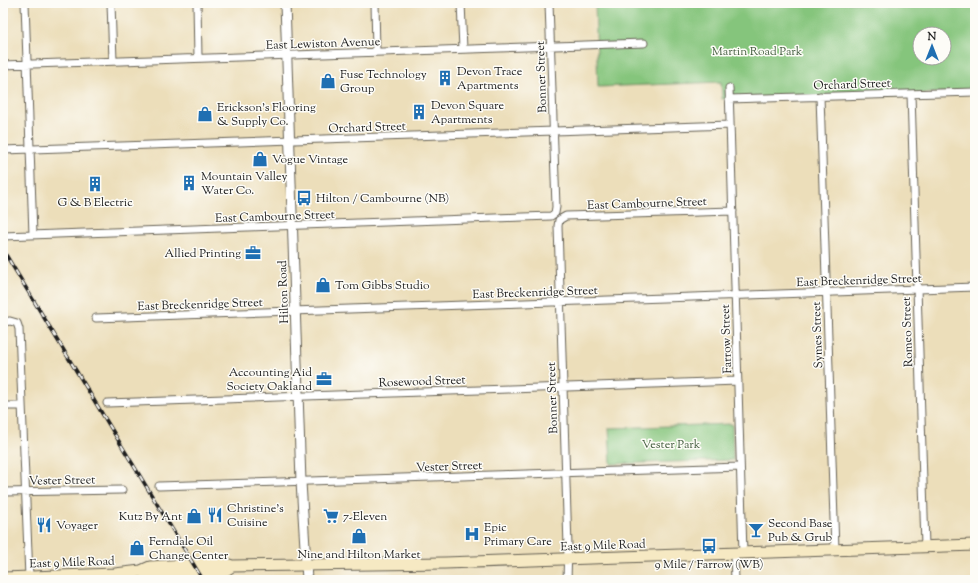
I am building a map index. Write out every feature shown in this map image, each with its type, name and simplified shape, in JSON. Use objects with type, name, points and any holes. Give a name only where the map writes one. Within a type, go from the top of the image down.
[{"type":"main road","name":"East 9 Mile Road","points":[[3,578],[92,575],[141,571],[150,567],[223,563],[232,566],[307,566],[445,563],[975,545]]},
{"type":"street","points":[[25,3],[33,235]]},
{"type":"street","points":[[111,3],[113,61]]},
{"type":"street","points":[[196,3],[198,58]]},
{"type":"street","name":"Hilton Road","points":[[285,3],[301,482],[308,580]]},
{"type":"street","points":[[374,3],[376,52]]},
{"type":"street","points":[[461,3],[463,49]]},
{"type":"street","name":"Bonner Street","points":[[548,217],[554,214],[556,210],[549,3]]},
{"type":"street","name":"East Lewiston Avenue","points":[[3,65],[644,43]]},
{"type":"street","name":"Farrow Street","points":[[729,88],[740,467],[739,553],[735,580]]},
{"type":"street","name":"Orchard Street","points":[[729,99],[975,92]]},
{"type":"street","name":"Romeo Street","points":[[911,94],[925,546]]},
{"type":"street","name":"Symes Street","points":[[820,96],[834,550]]},
{"type":"street","name":"Orchard Street","points":[[3,150],[730,125]]},
{"type":"street","name":"East Cambourne Street","points":[[563,217],[733,211]]},
{"type":"street","name":"East Cambourne Street","points":[[3,236],[548,217]]},
{"type":"street","name":"Bonner Street","points":[[563,217],[559,220],[558,226],[568,547],[566,580]]},
{"type":"street","name":"East Breckenridge Street","points":[[96,318],[975,287]]},
{"type":"street","points":[[3,322],[10,321],[17,323],[19,329],[29,577]]},
{"type":"street","name":"Rosewood Street","points":[[107,403],[738,381]]},
{"type":"street","points":[[3,406],[22,406]]},
{"type":"street","name":"Vester Street","points":[[159,486],[740,467]]},
{"type":"street","name":"Vester Street","points":[[3,492],[122,490]]},
{"type":"green space","name":"Martin Road Park","points":[[595,3],[975,3],[975,92],[722,99],[721,82],[598,87]]},
{"type":"green space","name":"Vester Park","points":[[732,424],[733,460],[611,464],[609,428]]},
{"type":"railway","points":[[3,250],[203,580]]},
{"type":"place","name":"Devon Trace Apartments","points":[[445,78]]},
{"type":"place","name":"Fuse Technology Group","points":[[328,81]]},
{"type":"place","name":"Devon Square Apartments","points":[[419,112]]},
{"type":"place","name":"Erickson's Flooring & Supply Co.","points":[[205,114]]},
{"type":"place","name":"Vogue Vintage","points":[[260,159]]},
{"type":"place","name":"Mountain Valley Water Co.","points":[[189,183]]},
{"type":"place","name":"G & B Electric","points":[[95,184]]},
{"type":"place","name":"Hilton / Cambourne (NB)","points":[[304,198]]},
{"type":"place","name":"Allied Printing","points":[[253,253]]},
{"type":"place","name":"Tom Gibbs Studio","points":[[323,285]]},
{"type":"place","name":"Accounting Aid Society Oakland","points":[[324,379]]},
{"type":"place","name":"Christine's Cuisine","points":[[215,515]]},
{"type":"place","name":"Kutz By Ant","points":[[194,516]]},
{"type":"place","name":"7-Eleven","points":[[331,516]]},
{"type":"place","name":"Voyager","points":[[44,525]]},
{"type":"place","name":"Second Base Pub & Grub","points":[[756,530]]},
{"type":"place","name":"Epic Primary Care","points":[[472,534]]},
{"type":"place","name":"Nine and Hilton Market","points":[[359,536]]},
{"type":"place","name":"9 Mile / Farrow (WB)","points":[[709,546]]},
{"type":"place","name":"Ferndale Oil Change Center","points":[[137,548]]}]
